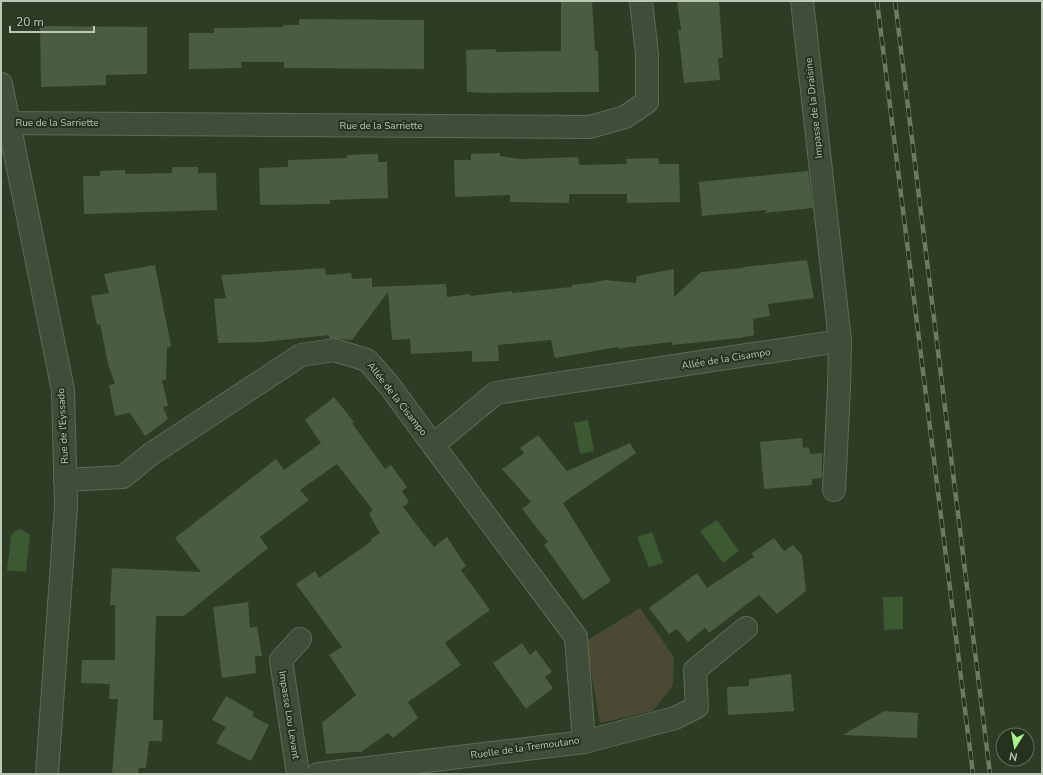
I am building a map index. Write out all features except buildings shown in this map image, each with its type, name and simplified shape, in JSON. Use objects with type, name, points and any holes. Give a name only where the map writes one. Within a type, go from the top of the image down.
[{"type":"street","name":"Rue de la Sarriette","points":[[5,123],[590,127],[625,117],[647,102],[647,54],[641,1]]},
{"type":"street","name":"Impasse de la Draisine","points":[[802,1],[840,342],[834,490]]},
{"type":"street","name":"Rue de l'Eyssado","points":[[1,84],[5,123],[63,390],[66,506],[47,774]]},
{"type":"street","name":"Allée de la Cisampo","points":[[65,480],[123,477],[151,454],[301,355],[334,350],[367,360],[389,385],[433,444],[496,393],[840,342]]},
{"type":"street","name":"Ruelle de la Tremoutano","points":[[318,774],[584,742],[576,637],[433,444]]},
{"type":"street","points":[[584,742],[675,718],[697,707],[694,670],[746,628]]},
{"type":"street","name":"Impasse Lou Levant","points":[[298,774],[281,660],[300,639]]},
{"type":"shaded area","points":[[588,420],[594,451],[580,454],[574,423]]},
{"type":"shaded area","points":[[717,520],[739,551],[723,563],[700,531]]},
{"type":"shaded area","points":[[21,529],[30,535],[26,572],[7,570],[11,535],[16,530]]},
{"type":"shaded area","points":[[652,532],[663,563],[649,567],[637,537]]},
{"type":"shaded area","points":[[883,597],[903,597],[903,629],[884,630]]},
{"type":"shaded area","points":[[640,608],[674,657],[673,685],[653,711],[600,723],[586,641]]},
{"type":"railway","points":[[877,1],[973,774]]},
{"type":"railway","points":[[895,1],[990,774]]}]
